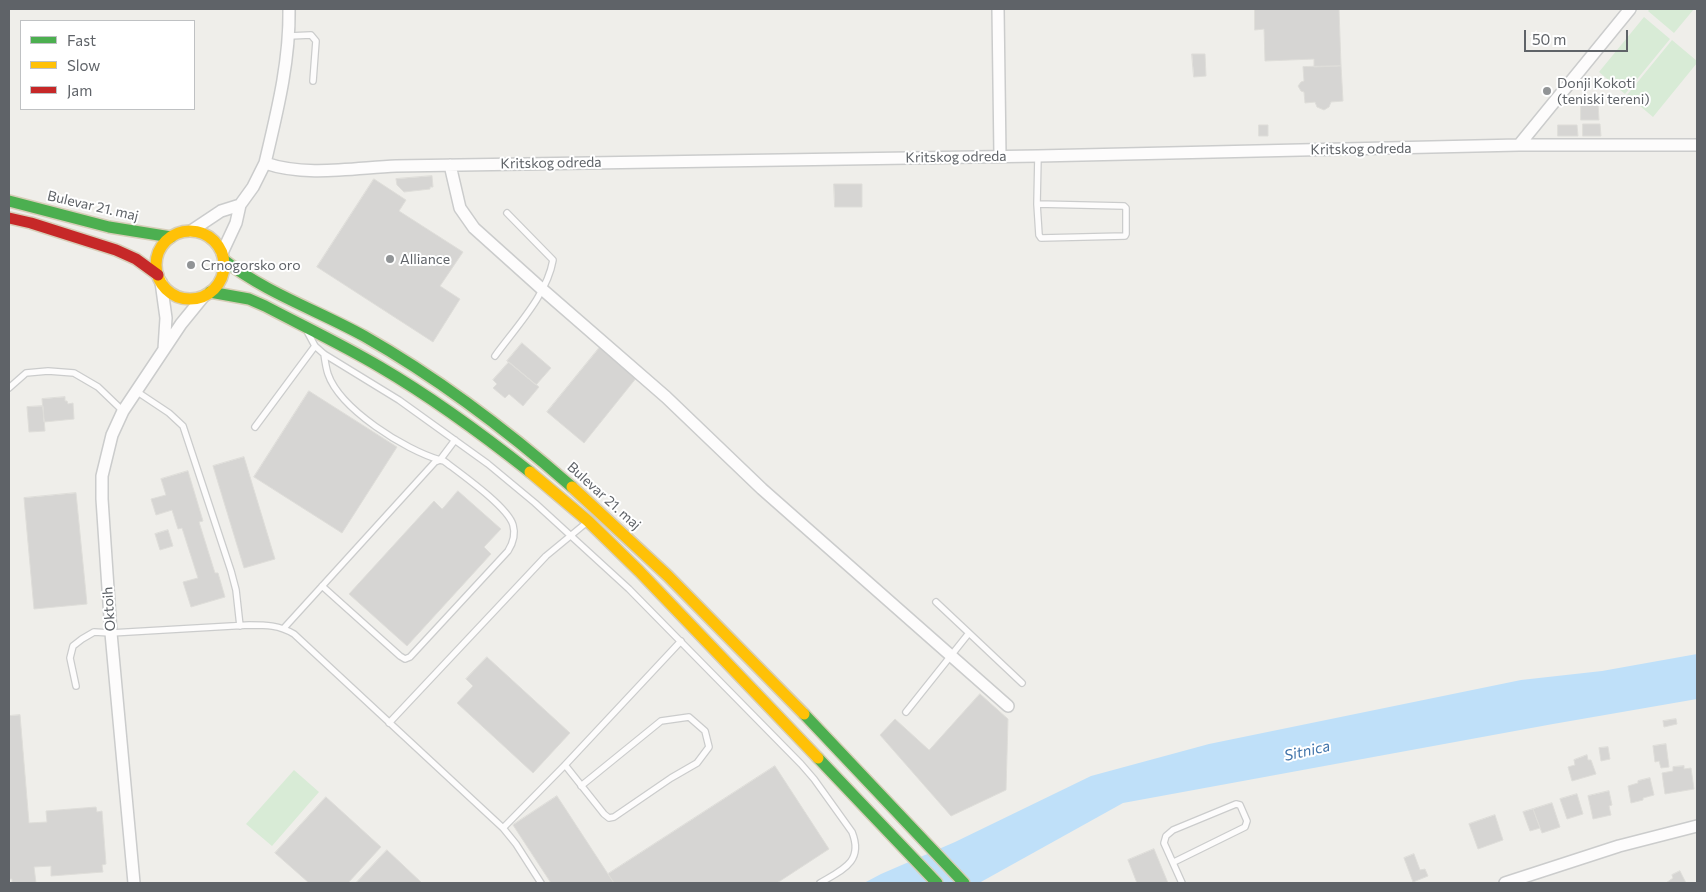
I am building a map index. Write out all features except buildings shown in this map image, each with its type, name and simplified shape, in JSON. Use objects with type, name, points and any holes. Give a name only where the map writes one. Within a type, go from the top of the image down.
[{"type":"main road","name":"Bulevar 21. maj","points":[[9,201],[110,227],[171,237]]},
{"type":"main road","points":[[9,218],[31,223],[116,250],[136,259],[160,279]]},
{"type":"main road","points":[[207,294],[222,278],[224,269],[223,257],[211,238],[202,233],[191,231],[171,237],[158,254],[156,265],[160,279],[167,290],[185,298],[207,294],[249,299],[379,366],[459,418],[515,460],[588,521],[639,570],[938,883]]},
{"type":"main road","name":"Bulevar 21. maj","points":[[223,257],[239,273],[343,325],[386,349],[468,405],[552,469],[611,521],[660,568],[758,667],[964,883]]},
{"type":"street","points":[[223,257],[236,223],[240,205],[253,187],[265,162],[282,89],[289,36],[289,9]]},
{"type":"street","points":[[998,9],[1000,156]]},
{"type":"street","points":[[1519,146],[1630,9]]},
{"type":"street","name":"Kritskog odreda","points":[[265,162],[284,169],[300,170],[450,165],[1519,146],[1697,145]]},
{"type":"street","points":[[450,165],[460,208],[474,228],[666,397],[762,489],[1008,706]]},
{"type":"street","points":[[191,231],[222,211],[240,205]]},
{"type":"street","points":[[160,279],[166,318],[164,350]]},
{"type":"street","name":"Oktoih","points":[[134,883],[111,633],[102,476],[112,435],[123,412],[181,324],[207,294]]},
{"type":"street","points":[[1505,883],[1619,846],[1697,826]]},
{"type":"lane","points":[[289,36],[311,35],[316,41],[313,81]]},
{"type":"lane","points":[[1037,204],[1124,206],[1126,208],[1126,234],[1125,236],[1041,238],[1039,235],[1037,204],[1038,156]]},
{"type":"lane","points":[[495,356],[543,290],[554,260],[507,213]]},
{"type":"lane","points":[[305,327],[315,346],[324,354],[399,400],[488,464],[535,502],[681,641],[814,779],[852,832],[856,842],[855,855],[848,866],[820,883]]},
{"type":"lane","points":[[255,427],[315,346]]},
{"type":"lane","points":[[322,586],[404,659],[410,657],[508,551],[514,539],[513,523],[508,515],[478,488],[444,461],[414,450],[371,423],[344,399],[328,374],[324,354]]},
{"type":"lane","points":[[9,388],[26,373],[48,371],[74,373],[98,387],[123,412]]},
{"type":"lane","points":[[136,391],[169,413],[183,426],[231,571],[236,590],[240,626]]},
{"type":"lane","points":[[284,628],[435,462],[440,460],[455,440]]},
{"type":"lane","points":[[389,723],[546,556],[588,521]]},
{"type":"lane","points":[[936,602],[1022,683]]},
{"type":"lane","points":[[76,686],[70,658],[73,646],[94,632],[111,633],[271,625],[284,628],[294,634],[502,828],[516,844],[540,883]]},
{"type":"lane","points":[[906,712],[969,633]]},
{"type":"lane","points":[[502,828],[565,765],[681,641]]},
{"type":"lane","points":[[565,765],[581,786],[604,814],[609,818],[614,817],[671,778],[697,763],[709,747],[705,731],[689,717],[661,720],[581,786]]},
{"type":"lane","points":[[814,779],[828,768]]},
{"type":"lane","points":[[1174,862],[1245,827],[1247,822],[1240,805],[1236,804],[1173,830],[1166,836],[1164,843],[1182,883]]},
{"type":"green space","points":[[1650,9],[1694,9],[1674,33],[1648,11]]},
{"type":"green space","points":[[1644,17],[1670,39],[1625,94],[1599,72]]},
{"type":"green space","points":[[1672,40],[1697,63],[1653,117],[1627,95]]},
{"type":"green space","points":[[294,770],[319,792],[272,846],[246,824]]},
{"type":"water","name":"Sitnica","points":[[1697,654],[1697,699],[1123,803],[979,883],[864,883],[955,842],[1091,776],[1209,744],[1521,680],[1602,671]]},
{"type":"traffic: fast","points":[[9,201],[109,227],[171,237]]},
{"type":"traffic: fast","points":[[224,260],[274,292],[364,336],[419,369],[498,426],[572,487]]},
{"type":"traffic: fast","points":[[210,292],[249,299],[366,359],[438,404],[530,472]]},
{"type":"traffic: fast","points":[[804,714],[964,883]]},
{"type":"traffic: fast","points":[[818,758],[937,883]]},
{"type":"traffic: slow","points":[[190,231],[203,234],[214,241],[221,252],[224,265],[221,278],[214,289],[203,296],[190,299],[177,296],[166,289],[159,278],[156,265],[159,252],[166,241],[177,234],[190,231]]},
{"type":"traffic: slow","points":[[530,472],[588,521],[639,571],[818,758]]},
{"type":"traffic: slow","points":[[572,487],[668,576],[804,714]]},
{"type":"traffic: jam","points":[[9,218],[31,223],[116,250],[136,259],[158,275]]},
{"type":"place","name":"Donji Kokoti (teniski tereni)","points":[[1547,91]]},
{"type":"place","name":"Alliance","points":[[390,259]]},
{"type":"place","name":"Crnogorsko oro","points":[[191,265]]}]
